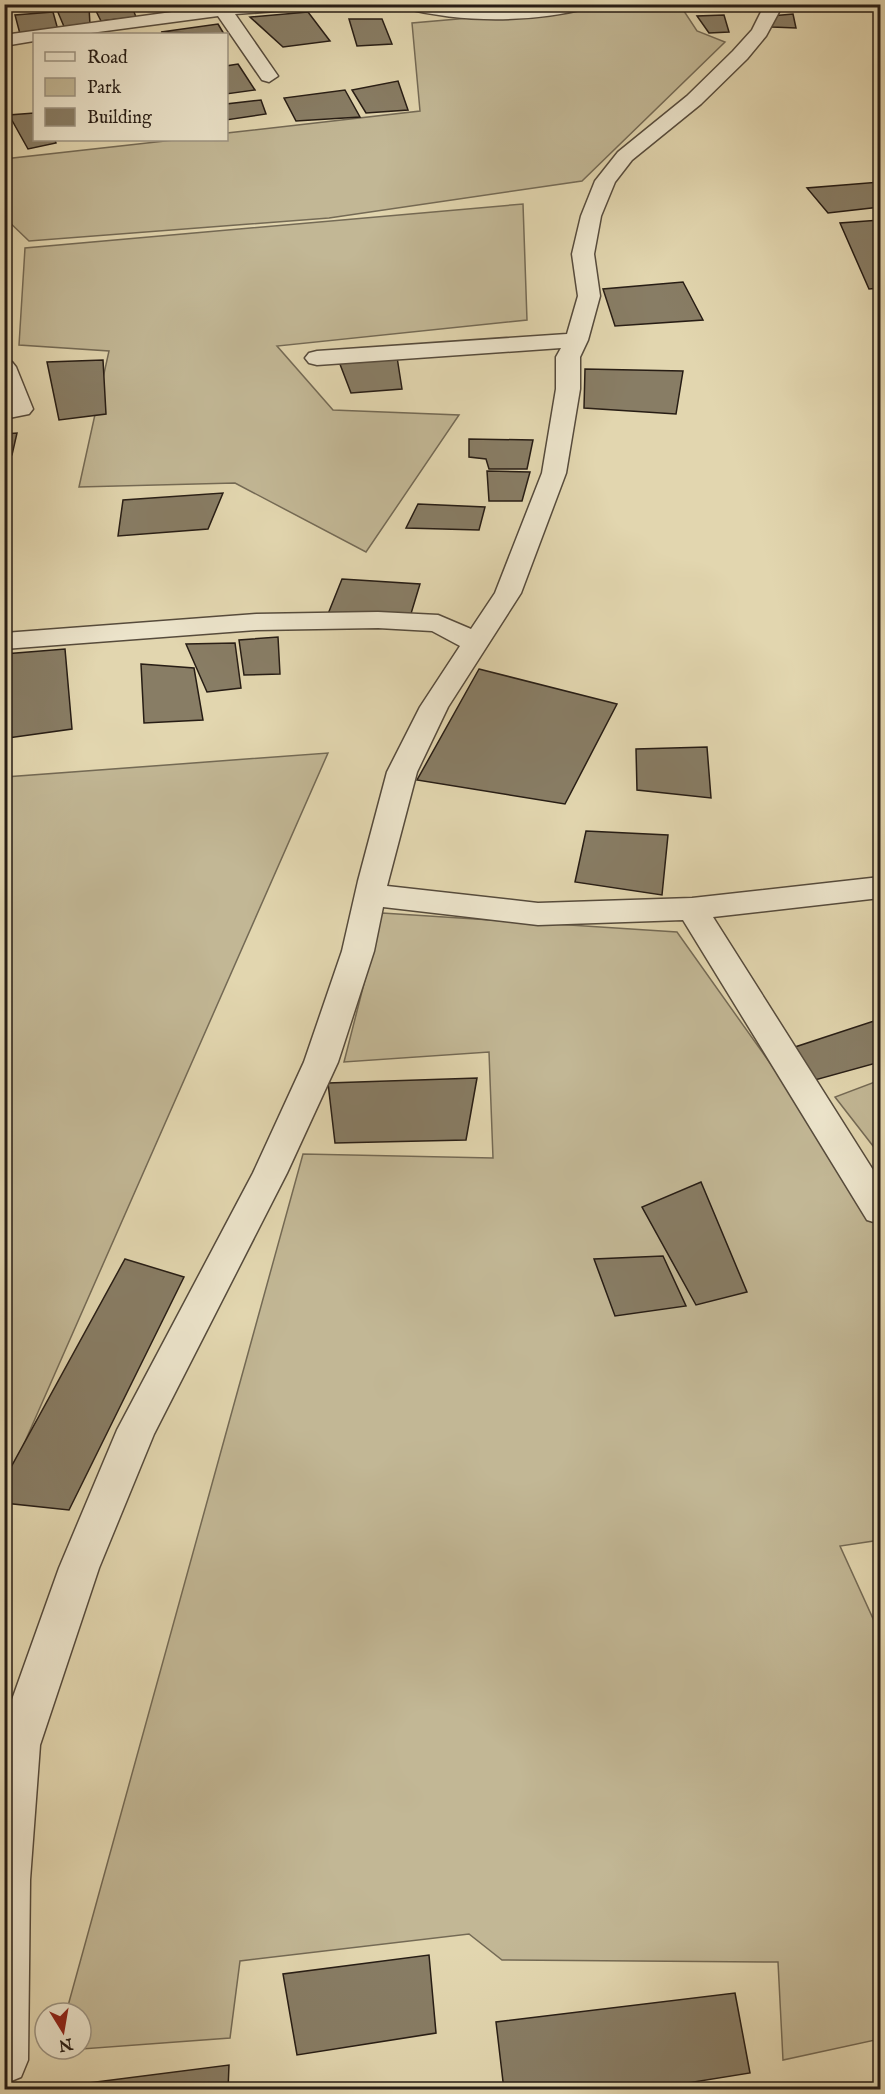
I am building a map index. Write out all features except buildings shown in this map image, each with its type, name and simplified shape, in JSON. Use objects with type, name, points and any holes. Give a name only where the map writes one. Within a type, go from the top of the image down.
[{"type":"street","points":[[54,33],[223,9],[304,4]]},
{"type":"street","points":[[409,4],[502,15],[583,4]]},
{"type":"street","points":[[4,2060],[7,1880],[18,1745],[79,1568],[136,1430],[270,1173],[321,1062],[358,951],[402,772],[435,707],[474,642],[508,593],[554,473],[568,389],[568,357],[589,296],[583,254],[591,216],[605,181],[625,156],[694,100],[740,55],[765,22],[770,12],[767,4]]},
{"type":"street","points":[[223,9],[269,76]]},
{"type":"street","points":[[4,40],[33,36]]},
{"type":"street","points":[[317,358],[576,339]]},
{"type":"street","points":[[4,368],[21,409],[4,412]]},
{"type":"street","points":[[4,641],[256,622],[378,620],[438,623],[474,642]]},
{"type":"street","points":[[370,895],[538,914],[692,909],[880,887]]},
{"type":"street","points":[[692,909],[880,1210]]},
{"type":"green space","points":[[617,5],[680,5],[697,31],[725,42],[582,181],[329,218],[29,241],[5,218],[4,159],[165,141],[228,141],[228,133],[420,111],[412,23]]},
{"type":"green space","points":[[523,204],[527,320],[277,346],[333,410],[459,415],[366,552],[235,483],[79,487],[109,351],[19,345],[25,248]]},
{"type":"green space","points":[[328,753],[5,1487],[5,777]]},
{"type":"green space","points":[[382,913],[677,932],[880,1218],[880,1540],[840,1546],[880,1634],[880,2039],[783,2060],[778,1962],[502,1960],[469,1934],[240,1961],[230,2038],[93,2048],[93,2001],[69,2001],[303,1154],[493,1158],[489,1052],[344,1062]]},
{"type":"green space","points":[[880,1080],[880,1155],[835,1097]]}]
